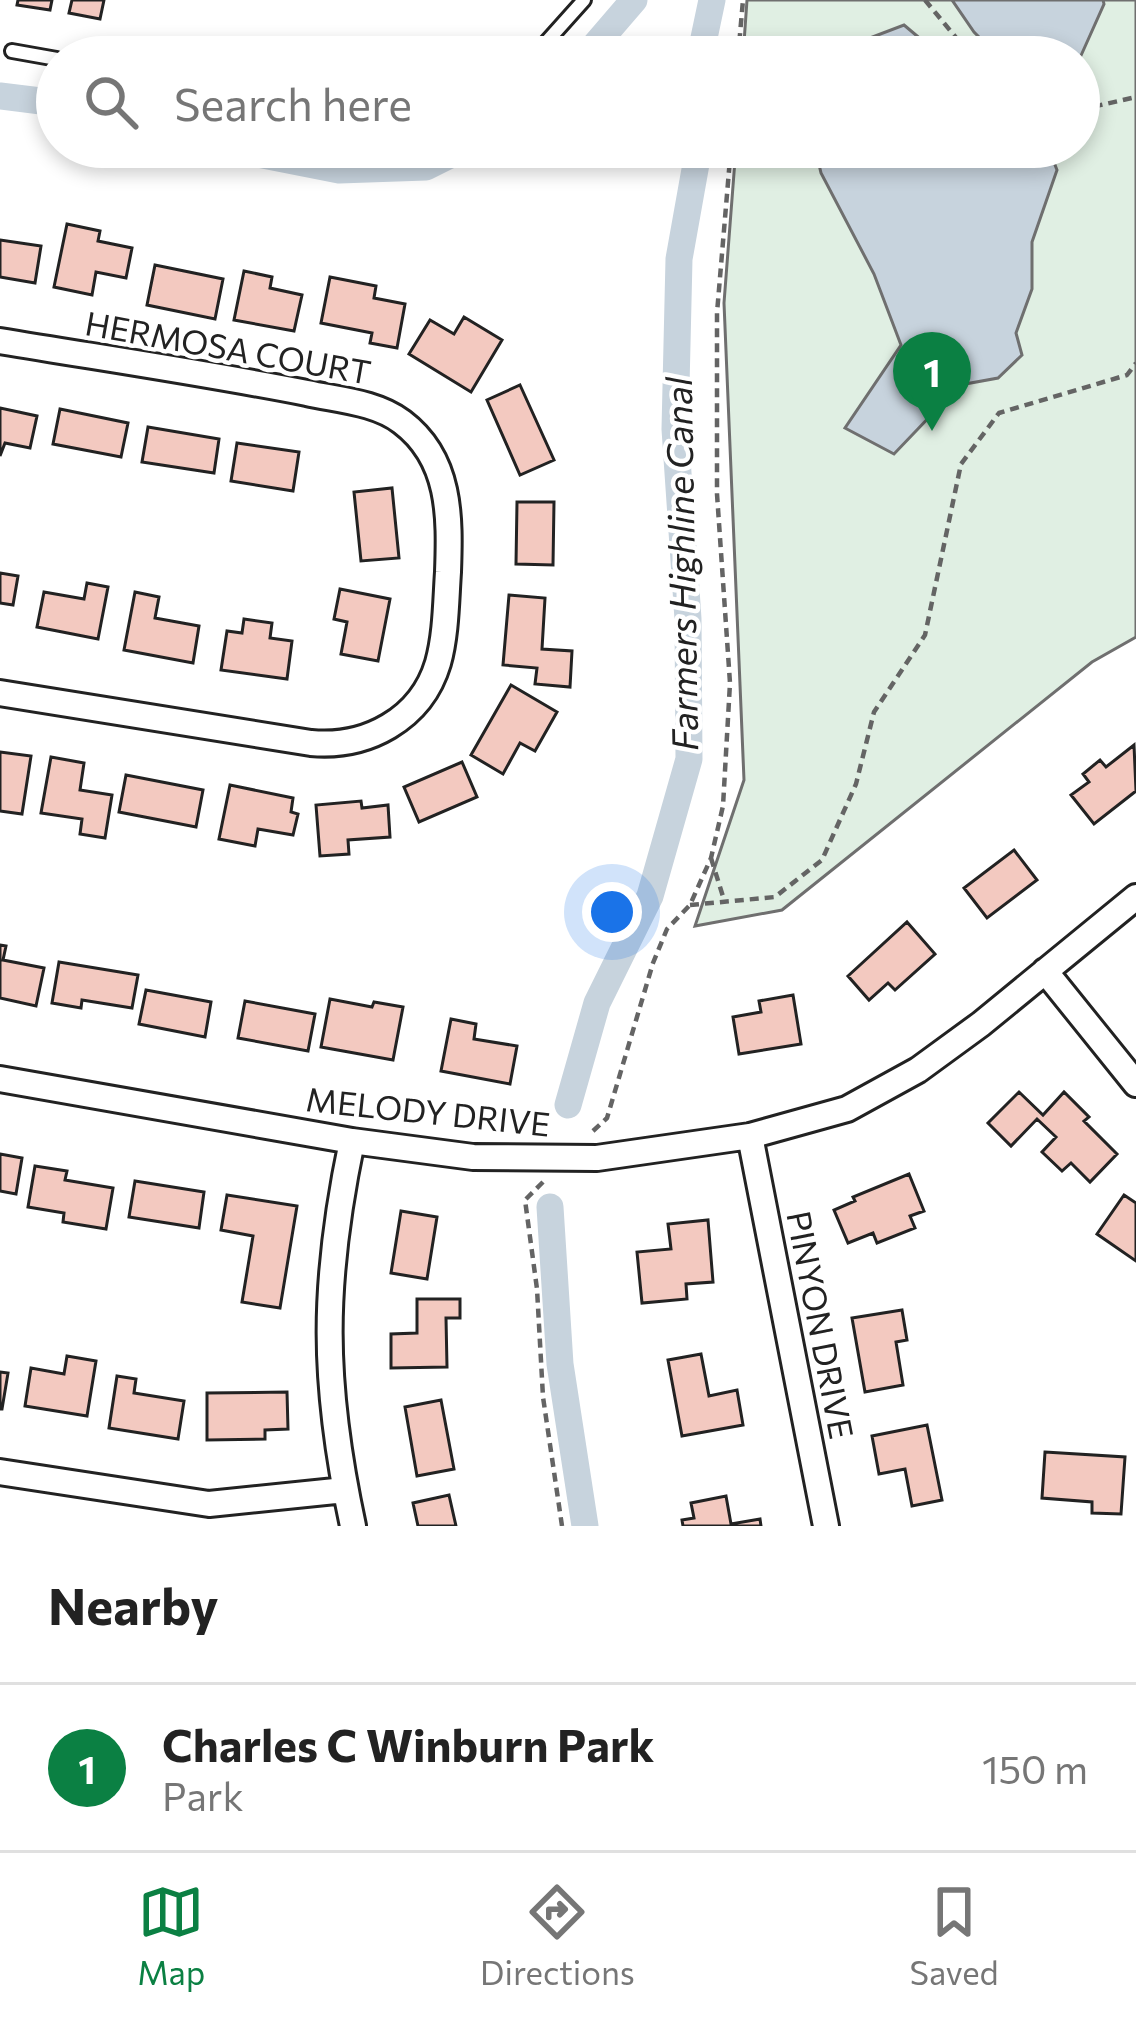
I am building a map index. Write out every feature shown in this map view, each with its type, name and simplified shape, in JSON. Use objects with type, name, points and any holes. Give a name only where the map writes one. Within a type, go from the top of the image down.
[{"type":"street","name":"HERMOSA COURT","points":[[0,341],[265,385],[393,415],[419,437],[441,475],[450,527],[436,670],[410,710],[387,729],[360,742],[310,743],[0,693]]},
{"type":"street","name":"MELODY DRIVE","points":[[0,1079],[352,1141],[473,1157],[565,1160],[647,1153],[818,1120],[878,1094],[965,1036],[1136,896]]},
{"type":"street","points":[[1045,971],[1136,1084]]},
{"type":"street","name":"PINYON DRIVE","points":[[750,1136],[826,1526]]},
{"type":"street","points":[[352,1141],[333,1240],[327,1321],[331,1402],[352,1526]]},
{"type":"street","points":[[0,1472],[209,1504],[345,1490]]},
{"type":"lane","points":[[552,36],[584,0]]},
{"type":"lane","points":[[12,51],[36,55]]},
{"type":"path","points":[[740,36],[743,0]]},
{"type":"path","points":[[925,0],[955,36]]},
{"type":"path","points":[[1100,105],[1136,97]]},
{"type":"path","points":[[607,1118],[653,963],[667,929],[690,905],[711,858],[723,806],[730,683],[717,494],[717,313],[729,168]]},
{"type":"path","points":[[690,905],[775,897],[822,860],[856,784],[874,712],[926,635],[961,464],[999,413],[1127,375],[1136,363]]},
{"type":"path","points":[[711,858],[725,903]]},
{"type":"path","points":[[525,1200],[537,1289],[543,1397],[562,1526]]},
{"type":"green space","points":[[747,0],[1136,0],[1136,637],[1092,662],[782,910],[695,926],[744,780],[724,303],[734,168],[1100,168],[1100,36],[744,36]]},
{"type":"shaded area","points":[[952,0],[1103,0],[1104,4],[1090,36],[978,36]]},
{"type":"shaded area","points":[[904,25],[917,36],[875,36]]},
{"type":"shaded area","points":[[820,168],[1057,170],[1032,242],[1032,289],[1016,333],[1022,355],[998,378],[960,385],[894,454],[845,428],[901,345],[874,274]]},
{"type":"building","points":[[18,0],[52,0],[50,10],[17,5]]},
{"type":"building","points":[[72,0],[104,0],[100,19],[69,13]]},
{"type":"building","points":[[67,224],[100,231],[98,241],[132,248],[126,278],[96,272],[92,295],[54,287]]},
{"type":"building","points":[[0,240],[41,246],[35,283],[0,277]]},
{"type":"building","points":[[155,265],[223,279],[215,319],[147,305]]},
{"type":"building","points":[[244,271],[272,277],[270,288],[302,295],[294,331],[234,320]]},
{"type":"building","points":[[330,277],[376,286],[374,298],[405,304],[397,348],[370,343],[372,333],[321,323]]},
{"type":"building","points":[[464,317],[502,340],[471,392],[409,354],[430,320],[454,334]]},
{"type":"building","points":[[520,385],[554,460],[520,475],[487,400]]},
{"type":"building","points":[[0,408],[37,416],[30,448],[5,443],[0,456]]},
{"type":"building","points":[[60,409],[128,423],[121,457],[53,444]]},
{"type":"building","points":[[148,427],[219,439],[214,473],[142,462]]},
{"type":"building","points":[[237,443],[299,452],[293,491],[231,481]]},
{"type":"building","points":[[392,488],[399,558],[361,561],[354,492]]},
{"type":"building","points":[[517,502],[554,502],[553,565],[516,564]]},
{"type":"building","points":[[0,573],[18,576],[13,605],[0,603]]},
{"type":"building","points":[[87,583],[108,587],[98,639],[37,627],[44,592],[84,599]]},
{"type":"building","points":[[340,589],[390,599],[378,661],[341,654],[347,622],[334,619]]},
{"type":"building","points":[[135,592],[159,597],[155,618],[199,626],[193,663],[124,650]]},
{"type":"building","points":[[509,595],[545,598],[542,649],[572,651],[570,687],[535,684],[537,668],[503,665]]},
{"type":"building","points":[[244,619],[272,623],[270,638],[292,641],[287,679],[221,670],[227,631],[242,633]]},
{"type":"building","points":[[511,685],[557,712],[535,751],[520,743],[503,774],[471,755]]},
{"type":"building","points":[[1134,745],[1136,791],[1094,824],[1071,795],[1089,782],[1083,774],[1100,760],[1106,767]]},
{"type":"building","points":[[0,752],[31,756],[22,814],[0,811]]},
{"type":"building","points":[[51,757],[84,763],[80,790],[112,795],[105,838],[80,834],[82,819],[41,813]]},
{"type":"building","points":[[462,762],[477,797],[419,822],[404,787]]},
{"type":"building","points":[[126,775],[203,790],[196,827],[119,812]]},
{"type":"building","points":[[230,785],[293,798],[291,812],[298,814],[293,835],[258,829],[255,846],[219,839]]},
{"type":"building","points":[[361,801],[362,808],[388,805],[390,837],[348,840],[349,854],[320,856],[316,805]]},
{"type":"building","points":[[1014,850],[1037,880],[987,918],[964,888]]},
{"type":"building","points":[[907,922],[935,954],[895,990],[888,983],[869,1000],[848,976]]},
{"type":"building","points":[[0,945],[6,946],[3,960],[44,968],[36,1006],[0,998]]},
{"type":"building","points":[[59,962],[138,975],[132,1008],[82,1000],[81,1008],[52,1003]]},
{"type":"building","points":[[146,990],[211,1002],[205,1037],[139,1024]]},
{"type":"building","points":[[793,995],[801,1044],[739,1054],[733,1017],[761,1012],[759,1001]]},
{"type":"building","points":[[330,999],[403,1007],[393,1060],[321,1047]]},
{"type":"building","points":[[245,1001],[315,1014],[308,1051],[238,1038]]},
{"type":"building","points":[[451,1019],[476,1024],[474,1039],[517,1046],[510,1084],[441,1071]]},
{"type":"building","points":[[1019,1092],[1043,1115],[1064,1092],[1089,1117],[1084,1121],[1117,1154],[1090,1182],[1071,1163],[1062,1171],[1042,1152],[1056,1137],[1037,1119],[1011,1146],[988,1123]]},
{"type":"building","points":[[0,1154],[22,1158],[16,1194],[0,1191]]},
{"type":"building","points":[[35,1166],[67,1171],[65,1180],[113,1188],[106,1229],[63,1222],[64,1213],[28,1207]]},
{"type":"building","points":[[909,1174],[924,1211],[910,1216],[915,1228],[877,1243],[873,1233],[848,1243],[834,1210]]},
{"type":"building","points":[[135,1181],[204,1192],[199,1228],[129,1217]]},
{"type":"building","points":[[227,1195],[297,1206],[280,1308],[242,1302],[253,1236],[221,1230]]},
{"type":"building","points":[[1124,1195],[1136,1203],[1136,1261],[1097,1234]]},
{"type":"building","points":[[401,1211],[437,1217],[427,1279],[391,1273]]},
{"type":"building","points":[[708,1220],[713,1282],[686,1284],[687,1299],[642,1303],[637,1252],[671,1249],[668,1224]]},
{"type":"building","points":[[417,1299],[460,1299],[460,1318],[446,1318],[447,1367],[391,1368],[391,1334],[417,1333]]},
{"type":"building","points":[[902,1310],[907,1340],[896,1342],[903,1385],[865,1392],[852,1318]]},
{"type":"building","points":[[701,1354],[709,1396],[737,1390],[743,1425],[682,1436],[668,1360]]},
{"type":"building","points":[[67,1356],[96,1361],[87,1416],[25,1406],[31,1368],[64,1374]]},
{"type":"building","points":[[0,1372],[8,1373],[2,1409],[0,1409]]},
{"type":"building","points":[[117,1376],[136,1379],[134,1393],[184,1401],[178,1439],[109,1428]]},
{"type":"building","points":[[287,1392],[288,1429],[265,1430],[265,1439],[207,1440],[207,1393]]},
{"type":"building","points":[[441,1400],[454,1469],[417,1476],[405,1407]]},
{"type":"building","points":[[927,1425],[942,1500],[912,1506],[905,1469],[879,1474],[872,1436]]},
{"type":"building","points":[[1045,1452],[1125,1457],[1121,1514],[1092,1513],[1092,1502],[1042,1498]]},
{"type":"building","points":[[449,1495],[456,1526],[418,1526],[413,1503]]},
{"type":"building","points":[[726,1496],[731,1524],[760,1519],[761,1526],[683,1526],[682,1520],[694,1518],[691,1503]]},
{"type":"waterway","points":[[603,36],[634,0]]},
{"type":"waterway","name":"Farmers Highline Canal","points":[[704,36],[712,0]]},
{"type":"waterway","points":[[0,96],[36,100]]},
{"type":"waterway","points":[[329,168],[397,168]]},
{"type":"waterway","name":"Farmers Highline Canal","points":[[568,1105],[597,1003],[650,896],[689,759],[688,619],[675,429],[679,259],[695,168]]},
{"type":"waterway","name":"Farmers Highline Canal","points":[[550,1207],[560,1364],[585,1526]]},
{"type":"place","name":"Charles C Winburn Park","points":[[932,431]]}]
